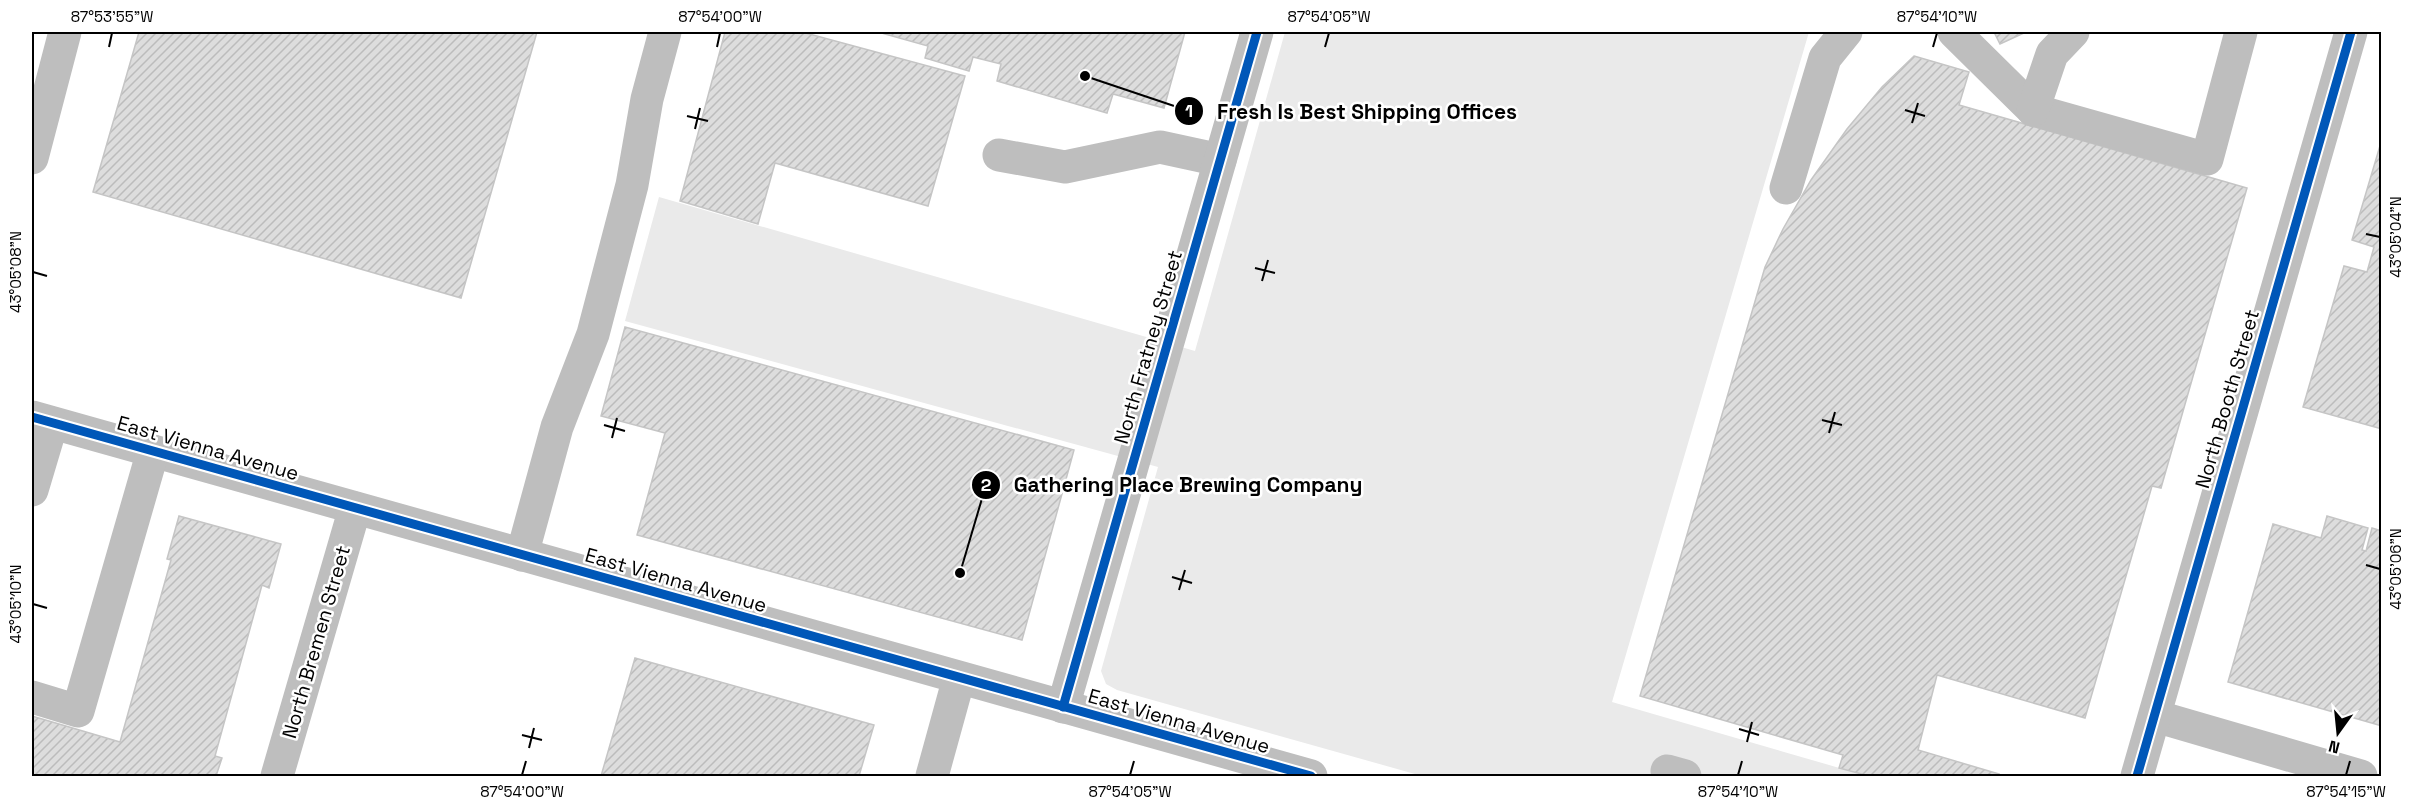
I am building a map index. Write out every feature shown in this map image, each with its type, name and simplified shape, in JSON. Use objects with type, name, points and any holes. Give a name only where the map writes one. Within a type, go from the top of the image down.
[{"type":"street","points":[[32,158],[65,32]]},
{"type":"street","points":[[522,555],[557,427],[593,334],[632,185],[647,99],[664,32]]},
{"type":"street","name":"North Fratney Street","points":[[1063,707],[1257,32]]},
{"type":"street","points":[[1786,188],[1826,58],[1846,32]]},
{"type":"street","points":[[1954,32],[2033,110],[2207,159],[2241,32]]},
{"type":"street","points":[[2033,110],[2052,54],[2073,32]]},
{"type":"street","name":"North Booth Street","points":[[2137,777],[2351,32]]},
{"type":"street","points":[[999,155],[1065,167],[1160,147],[1220,160]]},
{"type":"street","points":[[32,490],[42,420]]},
{"type":"street","name":"East Vienna Avenue","points":[[42,420],[1063,707],[1243,767],[1311,777]]},
{"type":"street","points":[[32,698],[78,711],[153,452]]},
{"type":"street","name":"North Bremen Street","points":[[277,777],[355,508]]},
{"type":"street","points":[[932,777],[959,678]]},
{"type":"street","points":[[2155,716],[2361,777]]},
{"type":"shaded area","points":[[1285,32],[1809,32],[1612,702],[1867,776],[1422,776],[1117,690],[1106,684],[1101,671],[1158,467],[625,321],[659,197],[1195,351]]},
{"type":"building","points":[[139,32],[537,32],[461,298],[93,192]]},
{"type":"building","points":[[725,32],[802,32],[965,76],[928,206],[775,163],[758,224],[680,201]]},
{"type":"building","points":[[878,32],[1185,32],[1164,108],[1113,94],[1107,113],[997,81],[1001,64],[973,57],[969,71],[925,58],[928,46]]},
{"type":"building","points":[[1994,32],[2026,32],[2000,44]]},
{"type":"building","points":[[1914,56],[1969,72],[1959,105],[2247,188],[2161,488],[2152,486],[2085,718],[1937,675],[1918,750],[1999,774],[1998,776],[1869,776],[1839,768],[1843,755],[1640,696],[1765,267],[1783,229],[1811,180],[1847,129],[1882,87]]},
{"type":"building","points":[[2382,139],[2382,429],[2303,407],[2344,266],[2367,272],[2374,247],[2352,240]]},
{"type":"building","points":[[625,327],[1074,450],[1022,640],[637,535],[665,433],[601,416]]},
{"type":"building","points":[[179,516],[281,544],[269,588],[262,585],[215,756],[222,758],[216,776],[32,776],[32,716],[120,742],[171,560],[167,559]]},
{"type":"building","points":[[2327,516],[2368,528],[2362,550],[2366,551],[2372,528],[2382,531],[2382,726],[2228,682],[2273,524],[2321,538]]},
{"type":"building","points":[[635,658],[874,725],[859,776],[601,776]]},
{"type":"cycle path","points":[[1063,707],[1257,32]]},
{"type":"cycle path","points":[[2137,776],[2351,32]]},
{"type":"cycle path","points":[[32,417],[1311,776]]},
{"type":"place","name":"Fresh Is Best Shipping Offices","points":[[1085,76]]},
{"type":"place","name":"Gathering Place Brewing Company","points":[[960,573]]}]
